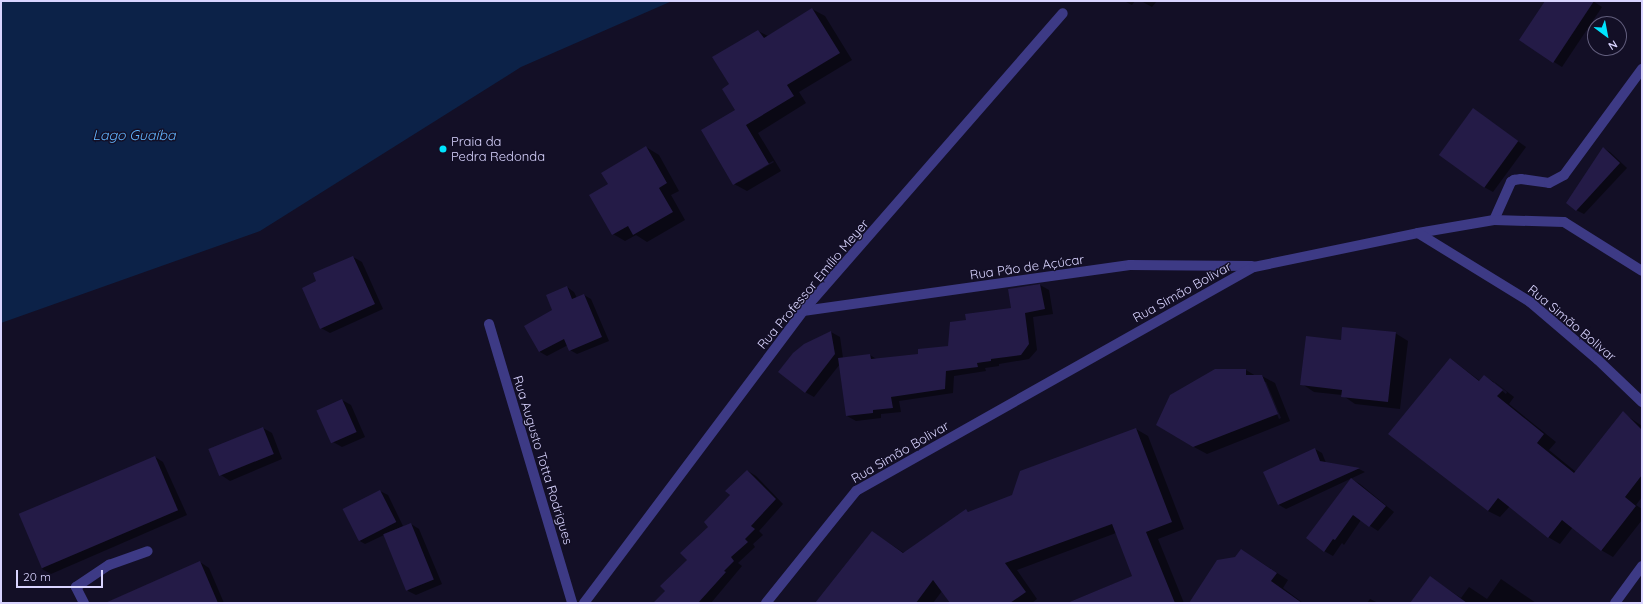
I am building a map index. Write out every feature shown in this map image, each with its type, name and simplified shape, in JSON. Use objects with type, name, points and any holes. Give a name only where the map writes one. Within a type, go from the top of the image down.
[{"type":"street","name":"Rua Professor Emílio Meyer","points":[[584,603],[804,311],[1063,13]]},
{"type":"street","points":[[1494,220],[1511,182],[1514,180],[1521,179],[1549,183],[1564,175],[1642,69]]},
{"type":"street","points":[[1418,233],[1494,220],[1564,222],[1642,271]]},
{"type":"street","name":"Rua Simão Bolivar","points":[[766,603],[856,490],[1254,266],[1418,233],[1530,302],[1598,360],[1642,402]]},
{"type":"street","name":"Rua Pão de Açúcar","points":[[804,311],[1130,265],[1254,266]]},
{"type":"street","name":"Rua Augusto Totta Rodrigues","points":[[490,324],[572,603]]},
{"type":"street","points":[[84,603],[76,587],[110,565],[148,551]]},
{"type":"street","points":[[1615,603],[1642,566]]},
{"type":"water","name":"Lago Guaíba","points":[[1,1],[672,1],[521,67],[260,231],[1,323]]},
{"type":"building","points":[[1545,1],[1594,1],[1553,63],[1519,40]]},
{"type":"building","points":[[812,8],[840,53],[787,85],[794,96],[746,125],[769,164],[733,185],[701,130],[735,110],[722,89],[729,84],[712,57],[758,30],[764,38]]},
{"type":"building","points":[[1473,108],[1518,141],[1484,188],[1439,155]]},
{"type":"building","points":[[646,146],[667,183],[659,188],[673,212],[633,235],[628,226],[612,235],[589,195],[608,184],[601,173]]},
{"type":"building","points":[[1603,147],[1620,163],[1576,211],[1566,203]]},
{"type":"building","points":[[353,256],[375,304],[320,329],[302,288],[316,281],[313,273]]},
{"type":"building","points":[[1040,284],[1045,309],[1025,313],[1029,344],[1021,355],[991,359],[991,361],[977,363],[978,367],[946,371],[945,389],[891,397],[893,408],[873,410],[873,413],[846,416],[838,358],[870,354],[871,359],[918,354],[918,349],[948,346],[950,322],[966,320],[965,314],[1011,308],[1008,289]]},
{"type":"building","points":[[567,286],[572,299],[584,294],[602,337],[569,351],[564,339],[539,352],[524,326],[552,310],[546,295]]},
{"type":"building","points":[[1342,327],[1396,332],[1388,402],[1341,397],[1342,390],[1300,385],[1306,336],[1341,340]]},
{"type":"building","points":[[831,331],[835,354],[805,393],[778,372],[793,353],[804,344]]},
{"type":"building","points":[[1450,358],[1479,381],[1484,375],[1503,390],[1497,396],[1544,434],[1537,443],[1574,473],[1623,411],[1642,430],[1642,475],[1625,497],[1636,506],[1601,551],[1562,520],[1548,538],[1498,498],[1488,511],[1388,434]]},
{"type":"building","points":[[1215,369],[1246,369],[1246,375],[1262,375],[1278,414],[1193,447],[1156,425],[1170,395]]},
{"type":"building","points":[[342,399],[357,432],[331,443],[316,410]]},
{"type":"building","points":[[263,427],[274,454],[219,476],[208,449]]},
{"type":"building","points":[[1136,428],[1172,522],[1146,532],[1175,603],[1067,603],[1132,576],[1112,524],[1005,563],[1026,592],[1010,603],[950,603],[933,580],[916,603],[815,603],[872,531],[903,553],[966,509],[968,512],[1012,495],[1020,471]]},
{"type":"building","points":[[1315,448],[1320,461],[1360,468],[1278,505],[1263,472]]},
{"type":"building","points":[[155,456],[178,510],[42,568],[19,514]]},
{"type":"building","points":[[747,470],[776,499],[751,526],[755,529],[745,539],[748,542],[731,557],[734,561],[698,603],[653,603],[665,591],[660,586],[687,560],[680,553],[708,527],[704,522],[730,495],[725,491]]},
{"type":"building","points":[[1351,478],[1386,506],[1369,527],[1353,515],[1335,540],[1333,539],[1324,552],[1306,538]]},
{"type":"building","points":[[380,490],[396,522],[359,541],[343,509]]},
{"type":"building","points":[[411,523],[434,580],[406,591],[383,534]]},
{"type":"building","points":[[1241,549],[1277,573],[1271,581],[1302,603],[1189,603],[1217,560],[1235,557]]},
{"type":"building","points":[[200,561],[218,603],[105,603],[175,572]]},
{"type":"building","points":[[1430,576],[1467,603],[1410,603]]},
{"type":"place","name":"Praia da Pedra Redonda","points":[[443,149]]}]
